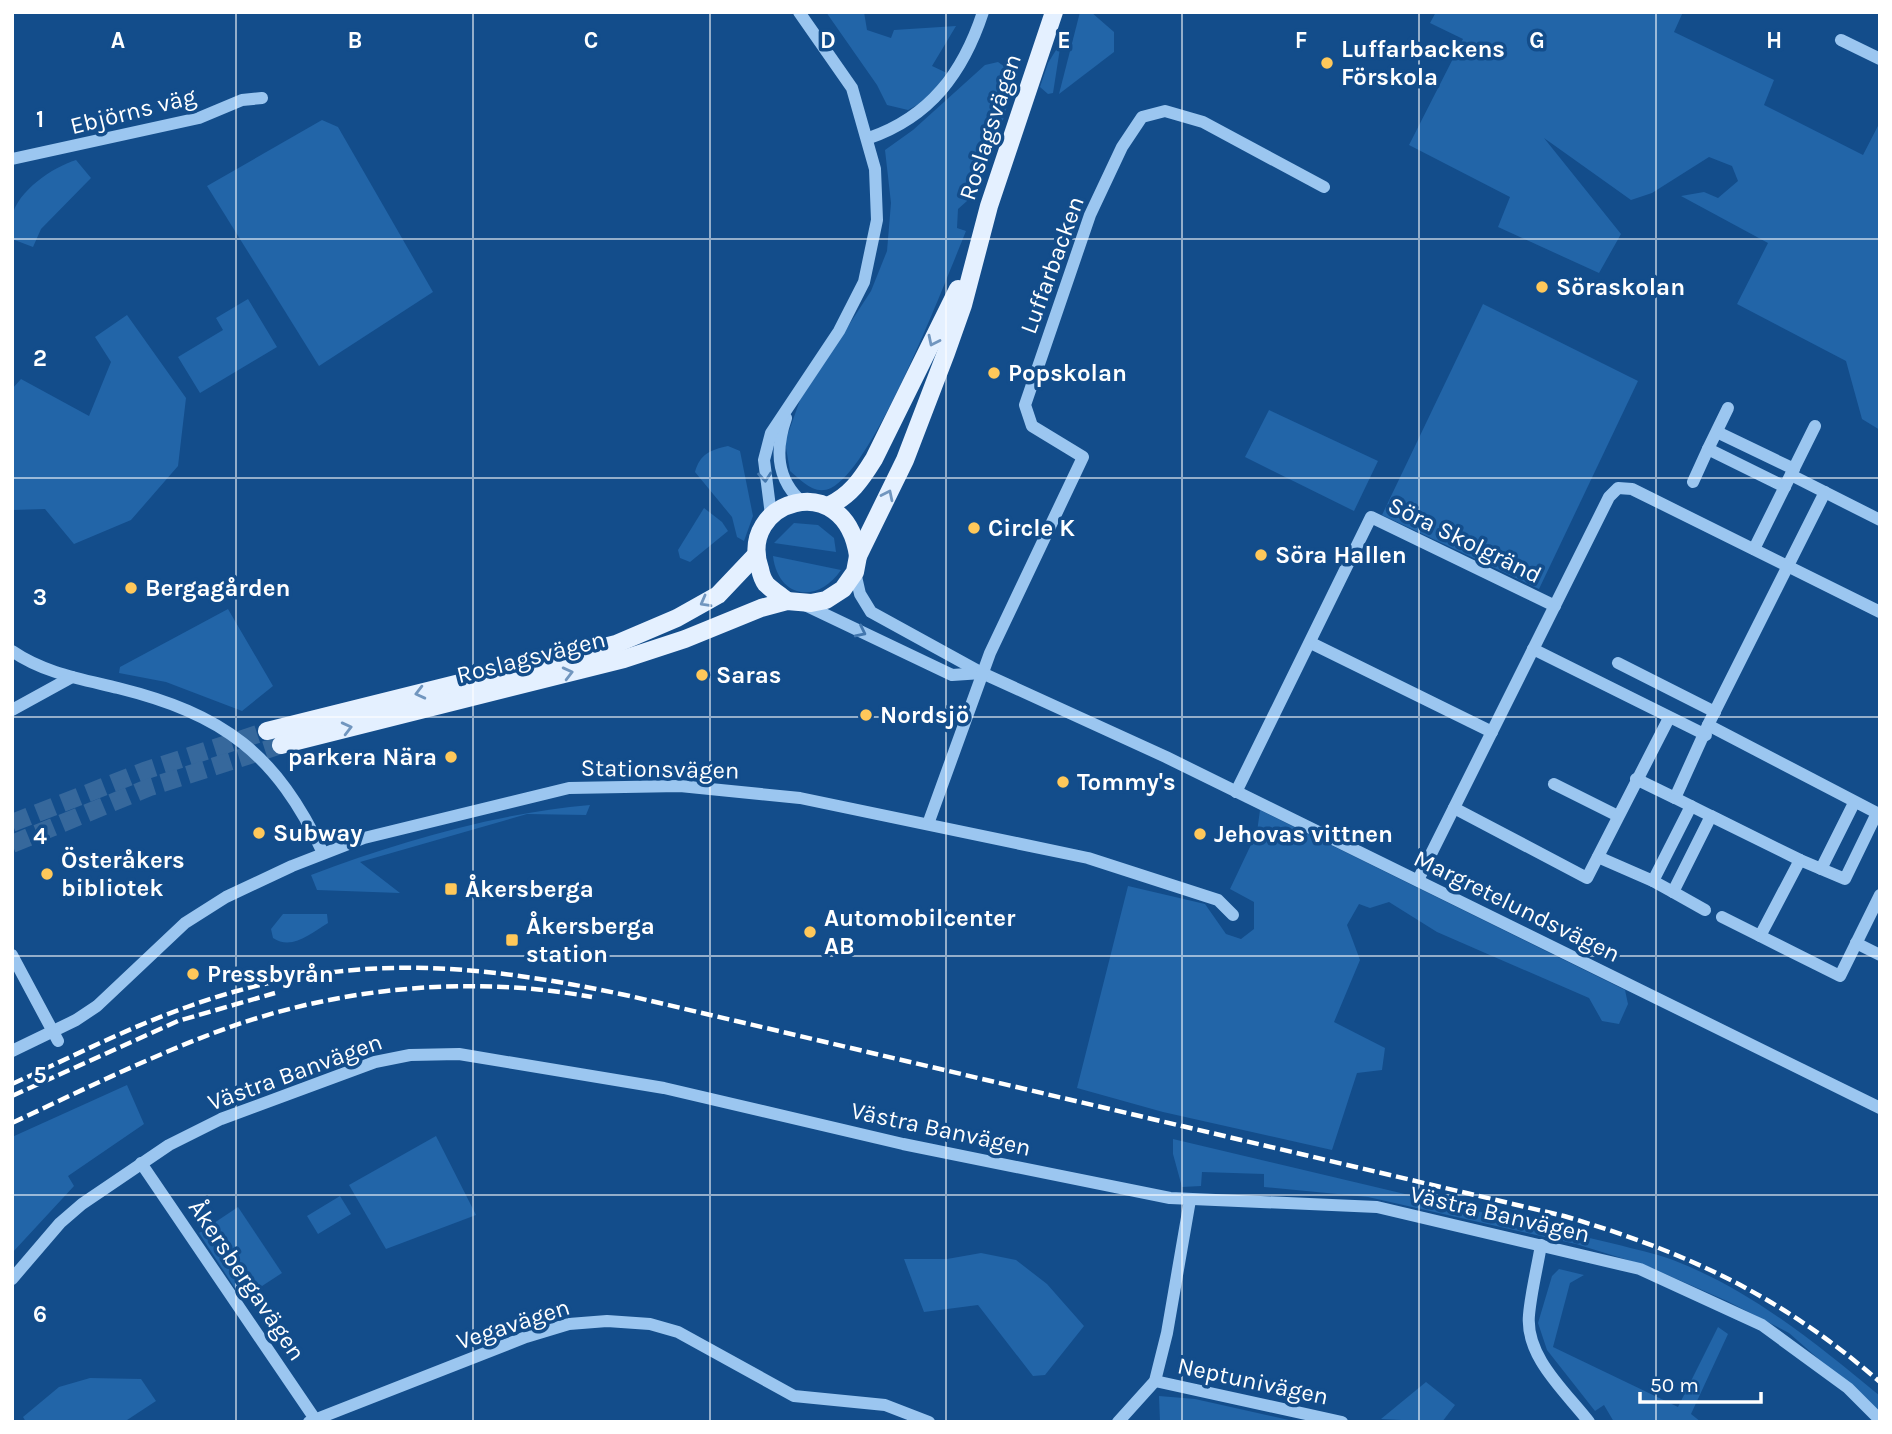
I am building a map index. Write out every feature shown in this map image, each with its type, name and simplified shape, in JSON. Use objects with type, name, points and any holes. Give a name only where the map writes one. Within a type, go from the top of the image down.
[{"type":"main road","name":"Roslagsvägen","points":[[281,745],[624,659],[761,608],[826,600],[843,589],[905,460],[963,305],[973,257],[1054,12]]},
{"type":"main road","name":"Roslagsvägen","points":[[828,506],[843,499],[857,485],[874,459],[973,257]]},
{"type":"main road","points":[[771,515],[787,505],[802,502],[828,506],[842,515],[855,535],[856,564]]},
{"type":"main road","name":"Roslagsvägen","points":[[267,730],[616,644],[677,618],[718,595],[755,556],[759,534],[771,515]]},
{"type":"main road","points":[[755,556],[765,583],[794,602]]},
{"type":"street","points":[[771,515],[764,460],[771,433],[839,331],[864,282],[877,220],[878,198],[869,138],[852,88],[799,12]]},
{"type":"street","points":[[869,138],[916,115],[942,92],[969,52],[983,12]]},
{"type":"street","points":[[1841,40],[1880,59]]},
{"type":"street","name":"Ebjörns väg","points":[[12,159],[199,118],[243,100],[262,98]]},
{"type":"street","name":"Luffarbacken","points":[[928,824],[982,673],[1083,457],[1032,425],[1025,405],[1090,215],[1122,147],[1142,117],[1165,111],[1203,122],[1324,187]]},
{"type":"street","points":[[793,398],[780,436],[778,455],[788,490],[802,502]]},
{"type":"street","points":[[1693,482],[1728,408]]},
{"type":"street","points":[[1754,549],[1815,426]]},
{"type":"street","points":[[1717,432],[1790,477]]},
{"type":"street","points":[[1709,449],[1790,477],[1880,520]]},
{"type":"street","points":[[1418,880],[1609,497],[1618,488],[1632,489],[1880,612]]},
{"type":"street","points":[[1675,798],[1714,712],[1825,492]]},
{"type":"street","name":"Söra Skolgränd","points":[[1236,792],[1371,517],[1555,606]]},
{"type":"street","name":"Margretelundsvägen","points":[[856,564],[860,594],[871,612],[982,673],[1054,703],[1880,1108]]},
{"type":"street","name":"Margretelundsvägen","points":[[794,602],[952,675],[982,673]]},
{"type":"street","points":[[1311,643],[1492,732]]},
{"type":"street","points":[[1533,649],[1669,718],[1707,730],[1854,803],[1878,810],[1875,832],[1845,880],[1636,779]]},
{"type":"street","points":[[12,650],[26,660],[72,677],[167,701],[199,713],[224,728],[251,749],[270,769],[323,853]]},
{"type":"street","points":[[1618,663],[1714,712]]},
{"type":"street","points":[[12,710],[72,677]]},
{"type":"street","points":[[1454,808],[1587,878],[1669,718]]},
{"type":"street","points":[[1554,784],[1618,816]]},
{"type":"street","name":"Stationsvägen","points":[[12,1051],[56,1036],[105,999],[167,939],[208,907],[323,853],[364,838],[528,796],[603,785],[769,793],[928,824],[1077,856],[1144,875],[1218,900],[1233,915]]},
{"type":"street","points":[[1821,869],[1854,803]]},
{"type":"street","points":[[1653,881],[1691,806]]},
{"type":"street","points":[[1673,892],[1710,816]]},
{"type":"street","points":[[1598,856],[1705,909]]},
{"type":"street","points":[[1760,936],[1800,860]]},
{"type":"street","points":[[1722,917],[1840,976],[1880,895]]},
{"type":"street","points":[[1856,943],[1880,956]]},
{"type":"street","points":[[12,955],[56,1036]]},
{"type":"street","name":"Västra Banvägen","points":[[12,1279],[82,1204],[141,1163],[221,1118],[337,1074],[410,1055],[458,1054],[625,1080],[749,1105],[904,1144],[1190,1200],[1377,1207],[1640,1269],[1762,1325],[1848,1388],[1880,1420]]},
{"type":"street","name":"Åkersbergavägen","points":[[141,1163],[314,1421]]},
{"type":"street","name":"Neptunivägen","points":[[1118,1422],[1155,1381],[1167,1332],[1190,1200]]},
{"type":"street","points":[[1541,1245],[1529,1317],[1534,1348],[1547,1370],[1589,1422]]},
{"type":"street","name":"Vegavägen","points":[[314,1421],[526,1337],[569,1324],[607,1321],[650,1324],[678,1332],[794,1396],[885,1405],[929,1422]]},
{"type":"street","name":"Neptunivägen","points":[[1155,1381],[1342,1422]]},
{"type":"shaded area","points":[[826,12],[864,12],[867,30],[891,38],[894,30],[956,26],[932,66],[947,73],[928,99],[908,110],[887,105],[877,85]]},
{"type":"shaded area","points":[[1080,12],[1091,12],[1114,32],[1114,52],[1059,94]]},
{"type":"shaded area","points":[[1436,12],[1683,12],[1674,32],[1774,80],[1764,105],[1863,155],[1880,122],[1880,430],[1862,419],[1846,361],[1737,304],[1768,243],[1681,196],[1704,192],[1718,198],[1738,181],[1732,166],[1709,157],[1652,193],[1631,200],[1544,138],[1621,234],[1599,273],[1498,227],[1510,197],[1409,145],[1463,39],[1430,23]]},
{"type":"shaded area","points":[[1061,42],[1053,93],[1048,94],[1040,87],[1048,63]]},
{"type":"shaded area","points":[[998,62],[1016,75],[1003,120],[992,132],[967,201],[958,209],[957,228],[966,231],[926,329],[888,411],[849,473],[831,488],[813,489],[790,471],[785,442],[800,400],[871,291],[887,251],[891,203],[885,150],[913,130],[985,65]]},
{"type":"shaded area","points":[[322,120],[338,127],[433,292],[319,366],[207,186]]},
{"type":"shaded area","points":[[76,160],[91,178],[41,229],[33,247],[12,239],[15,207],[28,189],[47,174]]},
{"type":"shaded area","points":[[248,299],[277,347],[200,393],[178,357],[223,330],[216,318]]},
{"type":"shaded area","points":[[1483,304],[1638,381],[1539,589],[1382,515]]},
{"type":"shaded area","points":[[127,315],[186,398],[178,466],[131,520],[74,544],[45,509],[12,510],[12,389],[21,379],[89,416],[111,362],[95,337]]},
{"type":"shaded area","points":[[1269,410],[1378,461],[1354,511],[1245,457]]},
{"type":"shaded area","points":[[728,446],[740,451],[753,516],[744,541],[737,537],[732,517],[695,472],[707,454]]},
{"type":"shaded area","points":[[704,508],[722,522],[728,531],[690,562],[680,558],[678,550]]},
{"type":"shaded area","points":[[794,523],[818,525],[834,538],[836,552],[774,543]]},
{"type":"shaded area","points":[[773,556],[841,570],[832,581],[821,588],[800,592],[782,581]]},
{"type":"shaded area","points":[[228,609],[273,686],[242,711],[166,682],[119,673],[120,667]]},
{"type":"shaded area","points":[[590,805],[586,815],[527,814],[360,862],[400,893],[317,890],[311,875],[378,851],[448,831],[519,815]]},
{"type":"shaded area","points":[[1260,810],[1625,990],[1628,1004],[1619,1024],[1602,1021],[1589,998],[1437,932],[1389,902],[1370,908],[1359,904],[1347,925],[1360,960],[1334,1022],[1385,1048],[1382,1070],[1357,1073],[1332,1150],[1163,1112],[1077,1088],[1128,886],[1205,904],[1226,934],[1241,939],[1254,929],[1254,902],[1230,889],[1257,832]]},
{"type":"shaded area","points":[[283,914],[327,914],[328,923],[301,939],[287,943],[273,938],[271,929]]},
{"type":"shaded area","points":[[127,1085],[144,1124],[68,1176],[74,1186],[12,1253],[12,1137]]},
{"type":"shaded area","points":[[436,1136],[476,1215],[386,1249],[349,1185]]},
{"type":"shaded area","points":[[1173,1139],[1673,1260],[1729,1286],[1782,1319],[1880,1396],[1880,1413],[1789,1333],[1727,1301],[1647,1266],[1576,1244],[1368,1197],[1264,1187],[1264,1174],[1202,1172],[1201,1186],[1182,1187],[1173,1154]]},
{"type":"shaded area","points":[[340,1196],[351,1214],[318,1234],[307,1216]]},
{"type":"shaded area","points":[[238,1207],[282,1273],[242,1299],[199,1233]]},
{"type":"shaded area","points":[[981,1253],[1016,1260],[1047,1284],[1084,1326],[1045,1375],[1033,1376],[978,1305],[924,1312],[904,1259],[947,1259]]},
{"type":"shaded area","points":[[1559,1269],[1584,1275],[1570,1283],[1553,1347],[1678,1407],[1718,1327],[1728,1334],[1691,1414],[1701,1422],[1614,1422],[1604,1405],[1595,1411],[1547,1350],[1538,1323],[1552,1276]]},
{"type":"shaded area","points":[[90,1378],[141,1379],[156,1401],[124,1422],[26,1422],[23,1417],[59,1387]]},
{"type":"shaded area","points":[[1426,1382],[1455,1405],[1442,1422],[1381,1419]]},
{"type":"shaded area","points":[[1159,1396],[1195,1399],[1298,1422],[1160,1422]]},
{"type":"tunnel","points":[[12,823],[144,771],[267,731]]},
{"type":"tunnel","points":[[12,844],[150,787],[281,745]]},
{"type":"railway","points":[[12,1084],[165,1015],[244,989],[299,977],[354,970],[407,968],[516,975],[630,996],[1564,1216],[1652,1245],[1732,1281],[1806,1325],[1880,1382]]},
{"type":"railway","points":[[12,1123],[186,1044],[256,1018],[303,1006],[351,996],[448,986],[545,990],[592,997]]},
{"type":"railway","points":[[12,1096],[178,1021],[275,993]]},
{"type":"place","name":"Luffarbackens Förskola","points":[[1327,63]]},
{"type":"place","name":"Söraskolan","points":[[1542,287]]},
{"type":"place","name":"Popskolan","points":[[994,373]]},
{"type":"place","name":"Circle K","points":[[974,528]]},
{"type":"place","name":"Söra Hallen","points":[[1261,555]]},
{"type":"place","name":"Bergagården","points":[[131,588]]},
{"type":"place","name":"Saras","points":[[702,675]]},
{"type":"place","name":"Nordsjö","points":[[866,715]]},
{"type":"place","name":"parkera Nära","points":[[451,757]]},
{"type":"place","name":"Tommy's","points":[[1063,782]]},
{"type":"place","name":"Subway","points":[[259,833]]},
{"type":"place","name":"Jehovas vittnen","points":[[1200,834]]},
{"type":"place","name":"Österåkers bibliotek","points":[[47,874]]},
{"type":"place","name":"Åkersberga","points":[[451,889]]},
{"type":"place","name":"Automobilcenter AB","points":[[810,932]]},
{"type":"place","name":"Åkersberga station","points":[[512,940]]},
{"type":"place","name":"Pressbyrån","points":[[193,974]]}]
